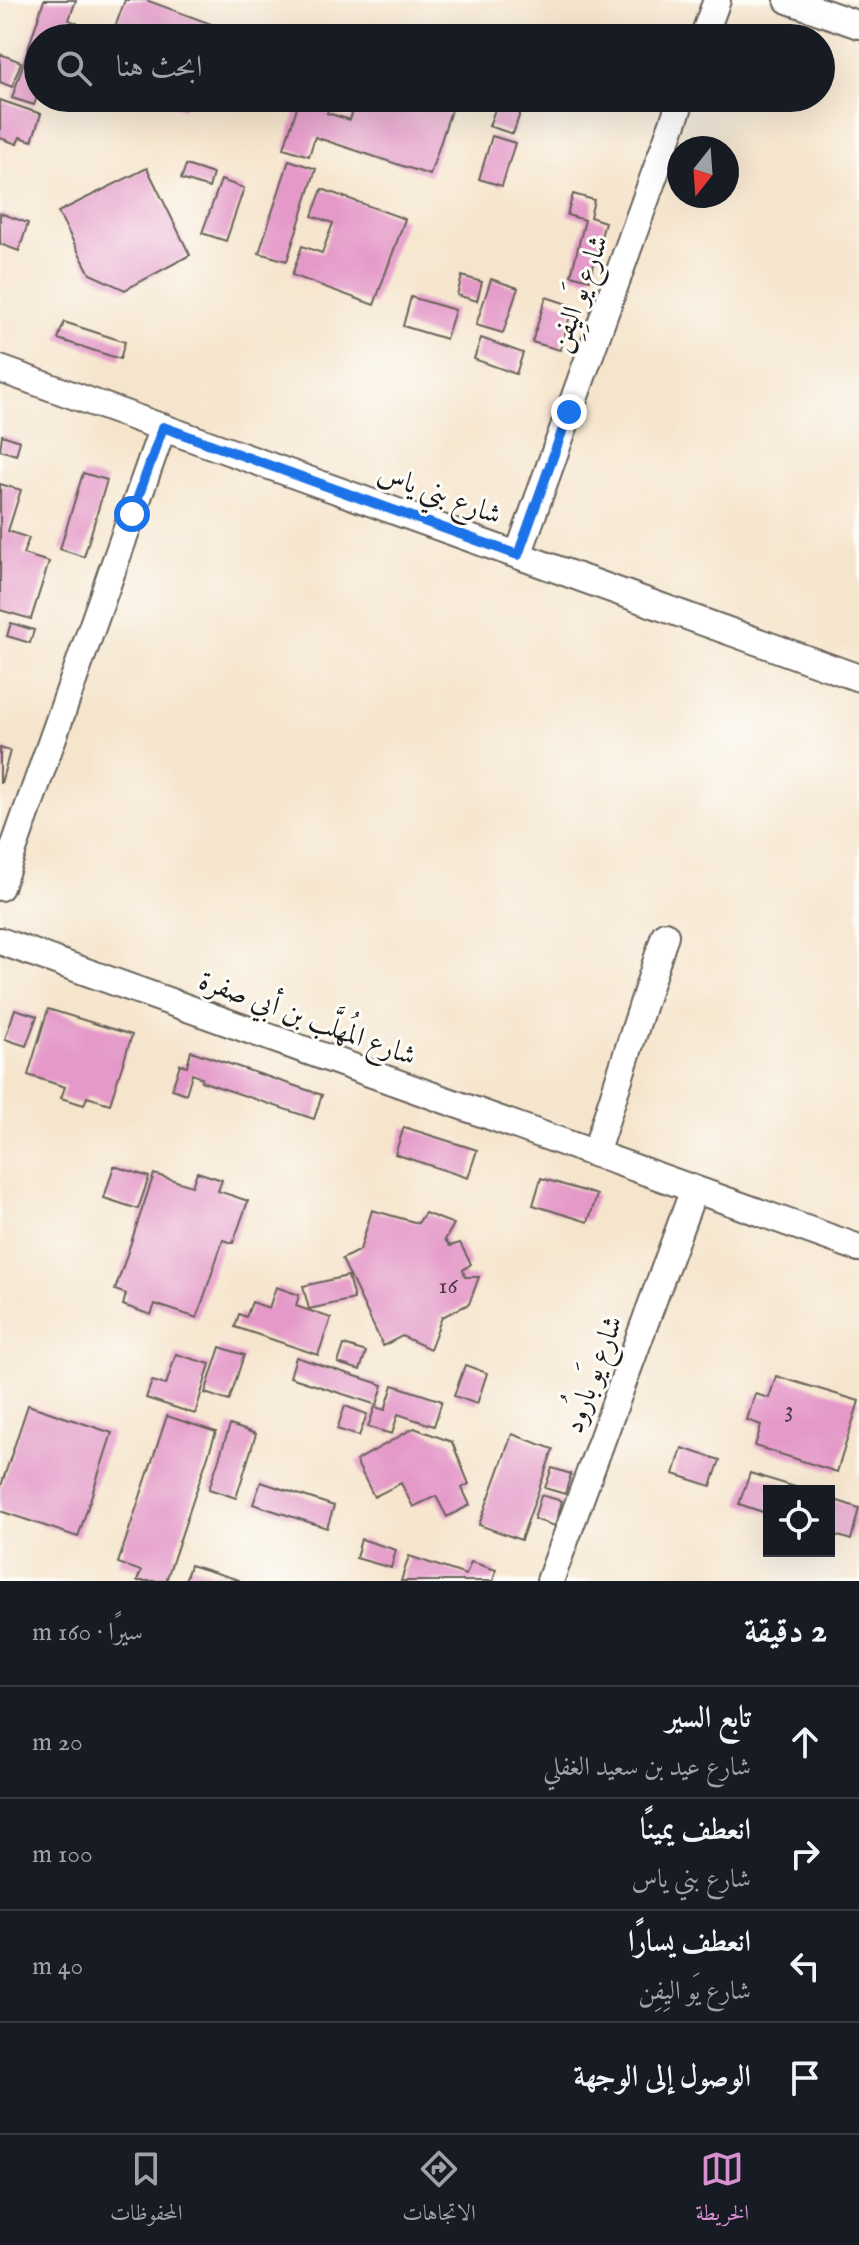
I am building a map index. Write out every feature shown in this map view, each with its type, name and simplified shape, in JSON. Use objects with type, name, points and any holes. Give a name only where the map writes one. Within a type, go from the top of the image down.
[{"type":"street","points":[[708,24],[717,0]]},
{"type":"street","points":[[788,0],[859,25]]},
{"type":"street","name":"شارع يَو اليِفِن","points":[[518,555],[677,112]]},
{"type":"street","name":"شارع بني ياس","points":[[0,369],[859,678]]},
{"type":"street","points":[[0,887],[163,427]]},
{"type":"street","points":[[595,1154],[665,935]]},
{"type":"street","name":"شارع المُهلَّب بن أبي صفرة","points":[[0,941],[859,1248]]},
{"type":"street","name":"شارع يَو بارُود","points":[[550,1581],[694,1189]]},
{"type":"building","points":[[44,0],[76,0],[69,20],[77,24],[36,24]]},
{"type":"building","points":[[125,0],[146,0],[211,24],[116,24]]},
{"type":"building","points":[[0,54],[21,62],[12,87],[0,82]]},
{"type":"building","points":[[24,61],[24,102],[12,98]]},
{"type":"building","points":[[0,100],[24,108],[24,112],[41,114],[32,141],[20,137],[17,144],[0,138]]},
{"type":"building","points":[[296,112],[327,112],[350,120],[353,112],[450,112],[430,175],[315,137],[309,156],[284,148]]},
{"type":"building","points":[[494,112],[520,112],[513,134],[489,126]]},
{"type":"building","points":[[492,136],[515,143],[502,186],[479,179]]},
{"type":"building","points":[[289,160],[316,169],[287,261],[259,253]]},
{"type":"building","points":[[186,165],[213,174],[209,188],[181,179]]},
{"type":"building","points":[[147,168],[190,255],[125,290],[90,274],[58,212]]},
{"type":"building","points":[[221,180],[244,188],[226,241],[202,233]]},
{"type":"building","points":[[322,189],[405,219],[374,305],[292,275],[302,246],[322,253],[333,223],[312,216]]},
{"type":"building","points":[[573,194],[594,200],[590,217],[605,222],[590,280],[571,275],[585,220],[567,215]]},
{"type":"building","points":[[0,213],[28,223],[19,251],[0,244]]},
{"type":"building","points":[[462,276],[482,282],[477,301],[457,295]]},
{"type":"building","points":[[491,279],[518,288],[503,333],[476,325]]},
{"type":"building","points":[[411,297],[455,310],[446,339],[403,326]]},
{"type":"building","points":[[546,297],[573,306],[560,350],[532,342]]},
{"type":"building","points":[[64,322],[125,342],[120,359],[58,339]]},
{"type":"building","points":[[481,338],[523,353],[516,374],[474,359]]},
{"type":"building","points":[[2,435],[20,441],[16,455],[0,450]]},
{"type":"building","points":[[83,473],[107,480],[84,557],[60,549]]},
{"type":"building","points":[[0,484],[21,490],[8,531],[29,538],[23,554],[49,562],[31,619],[0,610]]},
{"type":"building","points":[[11,623],[34,630],[30,643],[7,636]]},
{"type":"building","points":[[0,748],[10,751],[1,783],[0,783]]},
{"type":"building","points":[[15,1009],[37,1016],[26,1046],[5,1039]]},
{"type":"building","points":[[48,1009],[132,1035],[110,1104],[87,1097],[84,1105],[61,1098],[65,1087],[28,1075]]},
{"type":"building","points":[[191,1051],[322,1095],[314,1119],[201,1081],[202,1078],[192,1074],[186,1094],[172,1089],[180,1064],[187,1066]]},
{"type":"building","points":[[404,1127],[477,1150],[468,1178],[395,1154]]},
{"type":"building","points":[[114,1166],[149,1177],[138,1209],[104,1198]]},
{"type":"building","points":[[197,1172],[222,1180],[218,1191],[248,1201],[233,1243],[223,1240],[197,1318],[155,1304],[151,1315],[123,1305],[126,1294],[115,1290],[154,1174],[192,1186]]},
{"type":"building","points":[[541,1178],[597,1195],[588,1222],[533,1205]]},
{"type":"building","points":[[372,1210],[418,1223],[425,1213],[454,1224],[445,1240],[450,1246],[460,1243],[471,1264],[463,1270],[465,1277],[479,1277],[469,1304],[442,1317],[430,1349],[402,1336],[383,1346],[342,1259],[360,1250]]},
{"type":"building","points":[[348,1276],[354,1299],[309,1309],[303,1286]]},
{"type":"building","points":[[276,1287],[299,1295],[296,1306],[331,1318],[318,1355],[235,1327],[239,1314],[246,1317],[252,1302],[269,1308]]},
{"type":"building","points":[[344,1345],[366,1352],[360,1370],[338,1363]]},
{"type":"building","points":[[220,1347],[244,1355],[229,1401],[205,1393]]},
{"type":"building","points":[[176,1354],[210,1364],[195,1414],[146,1398],[152,1381],[166,1385]]},
{"type":"building","points":[[296,1357],[383,1385],[377,1405],[290,1377]]},
{"type":"building","points":[[465,1365],[487,1373],[477,1404],[454,1396]]},
{"type":"building","points":[[776,1376],[859,1401],[837,1472],[755,1446],[761,1425],[747,1420],[755,1394],[769,1398]]},
{"type":"building","points":[[393,1385],[442,1401],[434,1426],[398,1414],[392,1434],[368,1427],[375,1407],[385,1410]]},
{"type":"building","points":[[28,1405],[112,1433],[78,1537],[0,1511],[0,1489]]},
{"type":"building","points":[[345,1406],[367,1414],[359,1436],[337,1429]]},
{"type":"building","points":[[167,1416],[216,1432],[166,1581],[137,1581],[141,1571],[118,1563]]},
{"type":"building","points":[[230,1425],[256,1434],[236,1498],[209,1489]]},
{"type":"building","points":[[414,1428],[452,1442],[469,1484],[462,1488],[470,1505],[447,1517],[436,1496],[413,1507],[401,1483],[374,1497],[356,1461]]},
{"type":"building","points":[[512,1434],[553,1449],[521,1540],[479,1525]]},
{"type":"building","points":[[682,1448],[720,1460],[711,1486],[674,1474]]},
{"type":"building","points":[[552,1468],[571,1474],[565,1494],[545,1488]]},
{"type":"building","points":[[750,1473],[789,1485],[763,1485],[763,1512],[739,1504]]},
{"type":"building","points":[[261,1482],[334,1506],[327,1528],[253,1504]]},
{"type":"building","points":[[541,1495],[562,1501],[555,1526],[534,1519]]},
{"type":"building","points":[[835,1500],[859,1508],[851,1540],[835,1535]]},
{"type":"building","points":[[361,1539],[396,1550],[391,1568],[356,1558]]},
{"type":"building","points":[[409,1556],[466,1575],[471,1562],[496,1570],[493,1581],[401,1581]]},
{"type":"building","points":[[190,1565],[239,1580],[239,1581],[185,1581]]},
{"type":"route","points":[[132,514],[163,427],[518,555],[569,412]]}]
